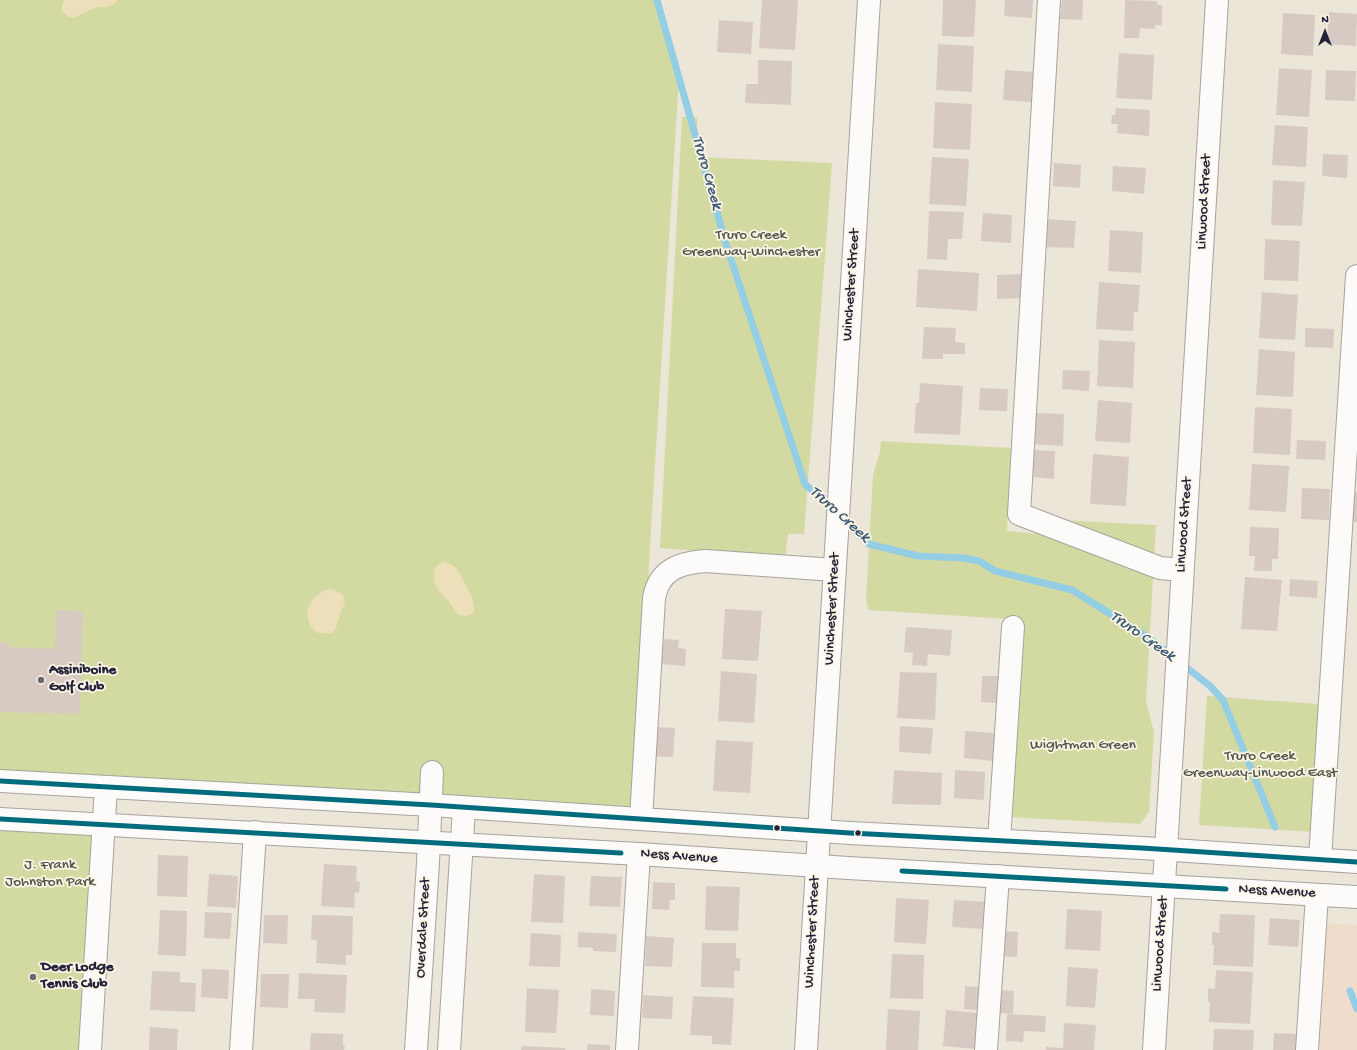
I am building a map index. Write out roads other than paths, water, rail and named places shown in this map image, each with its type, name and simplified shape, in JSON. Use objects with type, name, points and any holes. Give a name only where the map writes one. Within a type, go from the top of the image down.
[{"type":"street","name":"Winchester Street","points":[[806,1050],[869,0]]},
{"type":"street","points":[[1049,0],[1019,514],[1182,576]]},
{"type":"street","name":"Linwood Street","points":[[1154,1050],[1217,0]]},
{"type":"street","points":[[1320,859],[1357,276]]},
{"type":"street","points":[[641,820],[654,598],[656,588],[661,580],[676,566],[705,560],[835,560]]},
{"type":"street","points":[[999,840],[1013,628]]},
{"type":"street","name":"Overdale Street","points":[[416,1050],[432,772]]},
{"type":"street","points":[[0,781],[431,805],[641,820],[1357,862]]},
{"type":"street","points":[[90,1050],[106,787]]},
{"type":"street","points":[[449,1050],[464,808]]},
{"type":"street","name":"Ness Avenue","points":[[0,819],[639,854],[817,866],[1357,897]]},
{"type":"street","points":[[241,1050],[255,832]]},
{"type":"street","points":[[627,1050],[639,854]]},
{"type":"street","points":[[986,1050],[998,876]]},
{"type":"street","points":[[1307,1050],[1317,895]]},
{"type":"waterway","name":"Truro Creek","points":[[657,0],[726,244],[805,484],[834,511]]},
{"type":"waterway","name":"Truro Creek","points":[[841,518],[869,544],[918,556],[964,558],[979,561],[995,571],[1072,590],[1149,638],[1173,657]]},
{"type":"waterway","name":"Truro Creek","points":[[1182,664],[1210,686],[1223,700],[1275,827]]},
{"type":"waterway","name":"Truro Creek","points":[[1350,991],[1357,1009]]},
{"type":"place","name":"Assiniboine Golf Club","points":[[41,680]]},
{"type":"place","name":"Deer Lodge Tennis Club","points":[[33,977]]},
{"type":"park label","name":"Truro Creek Greenway-Winchester","points":[[751,244]]},
{"type":"park label","name":"Wightman Green","points":[[1083,746]]},
{"type":"park label","name":"Truro Creek Greenway-Linwood East","points":[[1260,766]]},
{"type":"park label","name":"J. Frank Johnston Park","points":[[50,874]]}]
